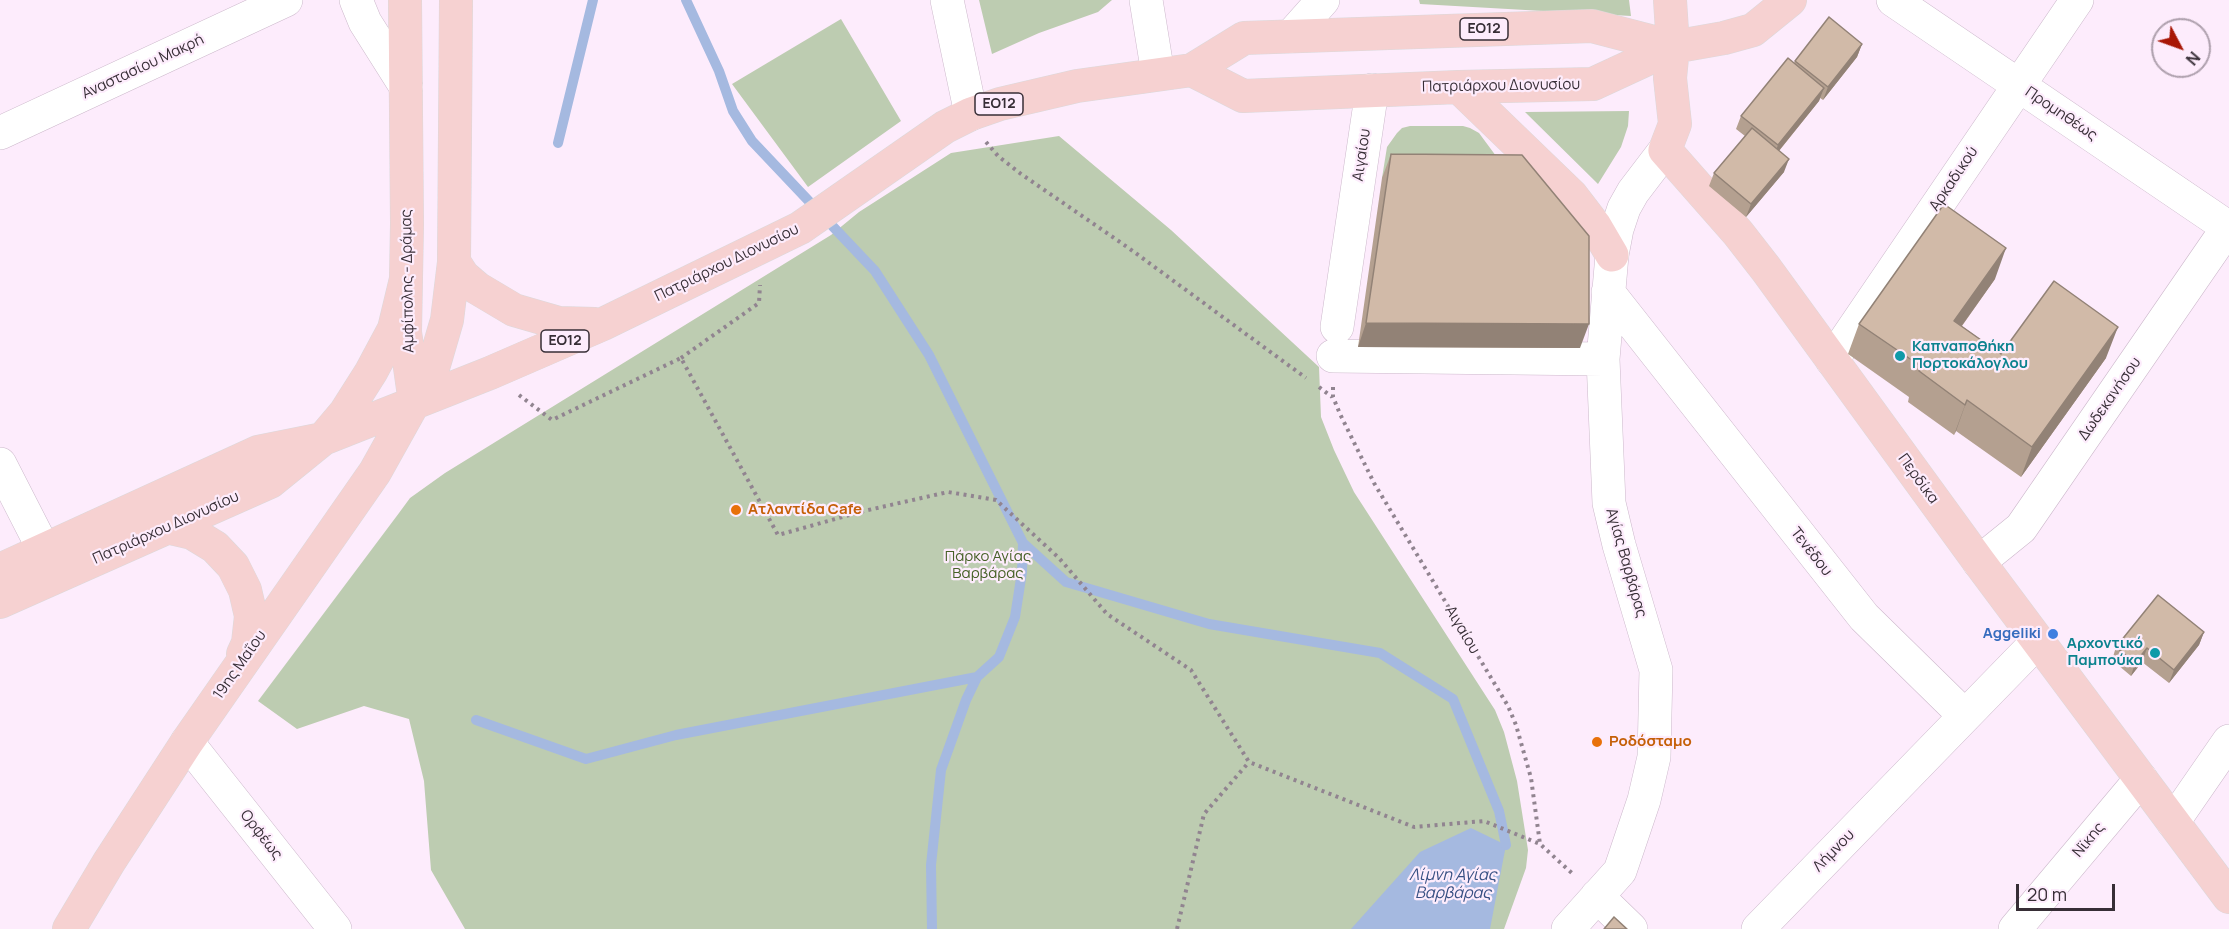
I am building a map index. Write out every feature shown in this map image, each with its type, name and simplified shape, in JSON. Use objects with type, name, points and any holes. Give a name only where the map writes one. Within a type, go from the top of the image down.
[{"type":"main road","name":"Αμφίπολης - Δράμας","points":[[405,0],[405,332],[415,403]]},
{"type":"main road","name":"Αμφίπολης - Δράμας","points":[[415,403],[434,368],[447,320],[454,262],[456,0]]},
{"type":"main road","points":[[1665,150],[1675,124],[1670,78],[1673,47],[1670,0]]},
{"type":"main road","name":"ΕΟ12","points":[[1673,47],[1753,30],[1790,0]]},
{"type":"main road","name":"Πατριάρχου Διονυσίου","points":[[0,570],[258,452],[323,440],[490,373],[603,324],[800,228],[939,132],[971,114],[1017,99],[1067,88],[1192,70],[1244,38],[1592,26],[1673,47]]},
{"type":"main road","name":"Πατριάρχου Διονυσίου","points":[[1192,70],[1243,96],[1593,84],[1673,47]]},
{"type":"main road","points":[[1459,87],[1572,196],[1612,255]]},
{"type":"main road","name":"Περδίκα","points":[[1665,150],[1738,233],[1979,562],[2229,897]]},
{"type":"main road","points":[[454,262],[463,276],[477,288],[514,310],[559,323],[603,324]]},
{"type":"main road","points":[[323,440],[345,413],[371,372],[394,328],[406,279]]},
{"type":"main road","name":"19ης Μαΐου","points":[[69,929],[109,862],[187,742],[375,472],[415,403]]},
{"type":"main road","name":"Πατριάρχου Διονυσίου","points":[[0,602],[270,482],[323,440]]},
{"type":"main road","points":[[166,527],[192,533],[215,547],[233,566],[245,590],[250,616],[248,643],[238,668]]},
{"type":"street","name":"Αναστασίου Μακρή","points":[[0,133],[286,0]]},
{"type":"street","points":[[356,0],[370,31],[406,87]]},
{"type":"street","points":[[947,0],[971,114]]},
{"type":"street","points":[[1146,0],[1158,74]]},
{"type":"street","points":[[1291,36],[1323,0]]},
{"type":"street","name":"Προμηθέως","points":[[1893,0],[2229,227]]},
{"type":"street","name":"Αρκαδικού","points":[[1832,360],[2077,0]]},
{"type":"street","name":"Αιγαίου","points":[[1335,342],[1372,90]]},
{"type":"street","name":"Αγίας Βαρβάρας","points":[[1568,929],[1620,871],[1644,801],[1654,757],[1656,670],[1609,503],[1603,359],[1612,255],[1624,208],[1633,192],[1665,150]]},
{"type":"street","name":"Δωδεκανήσου","points":[[1979,562],[2021,528],[2229,227]]},
{"type":"street","name":"Τενέδου","points":[[1608,292],[1864,617],[1965,716]]},
{"type":"street","points":[[1335,342],[1603,359]]},
{"type":"street","points":[[0,464],[44,550]]},
{"type":"street","points":[[1965,716],[2038,641]]},
{"type":"street","name":"Λήμνου","points":[[1758,929],[1965,716]]},
{"type":"street","points":[[2173,822],[2229,741]]},
{"type":"street","name":"Ορφέως","points":[[187,742],[335,929]]},
{"type":"street","name":"Νϊκης","points":[[2015,929],[2141,779]]},
{"type":"street","points":[[1597,896],[1630,929]]},
{"type":"path","points":[[971,114],[980,134],[998,156],[1130,249],[1333,398]]},
{"type":"path","points":[[490,373],[552,420],[681,358],[759,303],[762,248]]},
{"type":"path","name":"Αιγαίου","points":[[1335,342],[1333,398],[1374,483],[1508,706],[1516,725],[1531,778],[1540,844]]},
{"type":"path","points":[[681,358],[778,535],[864,511],[948,492],[996,500],[1059,558],[1107,614],[1191,670],[1249,762],[1414,827],[1484,821],[1540,844],[1597,896]]},
{"type":"path","points":[[1177,929],[1204,814],[1249,762]]},
{"type":"green space","points":[[979,0],[1112,0],[1098,12],[1039,33],[992,54]]},
{"type":"green space","points":[[1419,0],[1629,0],[1631,16],[1420,4]]},
{"type":"green space","points":[[841,19],[901,121],[808,187],[732,84]]},
{"type":"green space","points":[[1629,111],[1628,126],[1621,147],[1598,184],[1525,112]]},
{"type":"green space","points":[[1410,126],[1470,128],[1479,133],[1513,179],[1382,178],[1387,147],[1402,128]]},
{"type":"green space","name":"Πάρκο Αγίας Βαρβάρας","points":[[1059,136],[1171,230],[1319,367],[1321,417],[1354,492],[1495,710],[1504,732],[1517,781],[1528,850],[1526,868],[1504,929],[465,929],[431,870],[424,781],[409,719],[364,706],[297,729],[258,701],[410,498],[445,473],[831,235],[859,212],[951,153]]},
{"type":"water","name":"Λίμνη Αγίας Βαρβάρας","points":[[1471,828],[1506,845],[1490,929],[1351,929],[1420,852]]},
{"type":"building","points":[[1829,17],[1862,44],[1828,87],[1795,61]]},
{"type":"building","points":[[1788,58],[1824,88],[1778,145],[1741,116]]},
{"type":"building","points":[[1752,128],[1789,159],[1751,204],[1714,173]]},
{"type":"building","points":[[1391,154],[1522,155],[1589,236],[1589,324],[1366,323]]},
{"type":"building","name":"Καπναποθήκη Πορτοκάλογλου","points":[[1944,204],[2006,248],[1954,321],[2001,354],[2054,281],[2118,327],[2032,447],[1967,400],[1965,405],[1919,371],[1922,367],[1859,324]]},
{"type":"building","name":"Αρχοντικό Παμπούκα","points":[[2158,595],[2204,632],[2174,670],[2147,648],[2135,663],[2116,647]]},
{"type":"building","points":[[1614,917],[1627,929],[1604,929]]},
{"type":"waterway","points":[[558,143],[593,0]]},
{"type":"waterway","points":[[686,0],[719,71],[733,111],[752,141],[875,271],[929,355],[1023,543],[1066,582],[1209,624],[1380,653],[1453,699],[1499,811],[1506,845]]},
{"type":"waterway","points":[[476,720],[586,759],[676,735],[977,677],[999,657],[1015,617],[1022,572],[1023,543]]},
{"type":"waterway","points":[[932,929],[931,865],[941,770],[966,700],[977,677]]},
{"type":"place","name":"Καπναποθήκη Πορτοκάλογλου","points":[[1900,356]]},
{"type":"place","name":"Ατλαντίδα Cafe","points":[[736,510]]},
{"type":"place","name":"Aggeliki","points":[[2053,634]]},
{"type":"place","name":"Αρχοντικό Παμπούκα","points":[[2155,653]]},
{"type":"place","name":"Ροδόσταμο","points":[[1597,742]]}]
